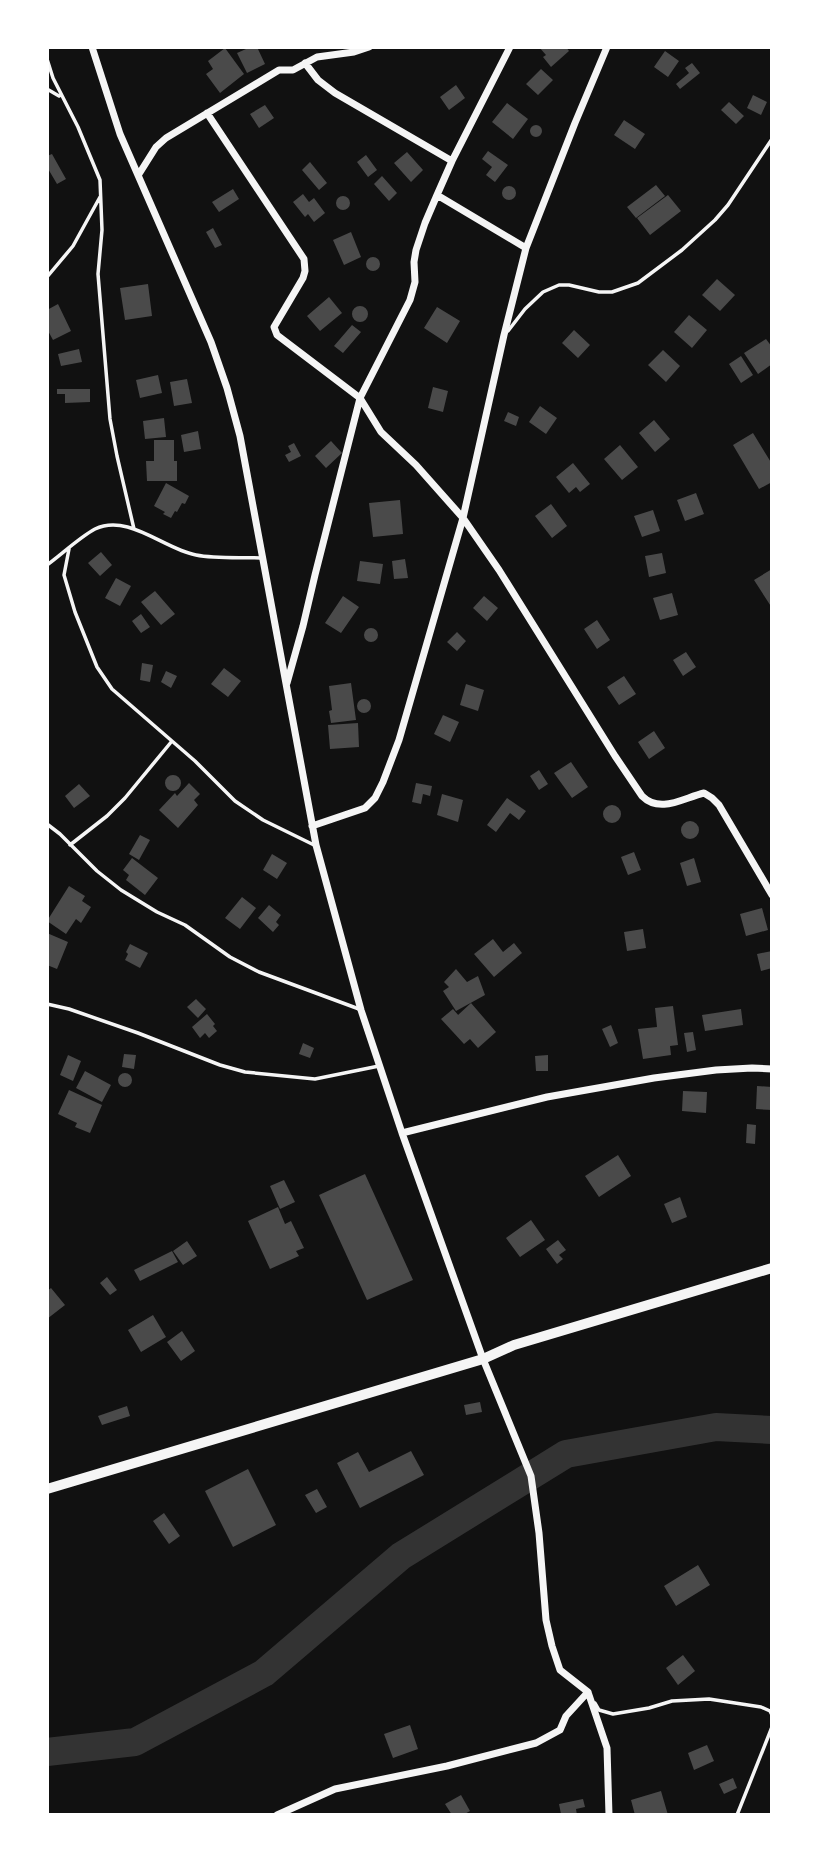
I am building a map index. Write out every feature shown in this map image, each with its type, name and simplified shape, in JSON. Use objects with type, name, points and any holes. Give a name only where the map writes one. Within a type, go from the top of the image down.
[{"type":"main road","points":[[47,1489],[483,1359],[513,1345],[772,1268]]},
{"type":"street","points":[[92,47],[114,118],[197,307],[227,388],[240,436],[316,845],[361,1010],[402,1133],[483,1359],[531,1476],[546,1619],[552,1646],[559,1670],[588,1692],[607,1748],[609,1815]]},
{"type":"street","points":[[139,174],[160,143],[174,132],[279,70],[290,70],[324,55],[354,52],[369,47]]},
{"type":"street","points":[[286,686],[360,398],[410,300],[415,282],[416,250],[425,223],[452,161],[510,47]]},
{"type":"street","points":[[312,826],[365,808],[379,791],[399,740],[463,518],[526,248],[607,47]]},
{"type":"street","points":[[305,63],[318,80],[335,93],[452,161]]},
{"type":"street","points":[[206,113],[304,259],[303,278],[275,327],[277,335],[360,398],[381,432],[424,472],[463,518],[499,570],[642,796],[663,806],[704,793],[712,798],[719,805],[772,895]]},
{"type":"street","points":[[437,195],[526,248]]},
{"type":"street","points":[[402,1133],[547,1097],[716,1070],[772,1069]]},
{"type":"street","points":[[277,1815],[335,1789],[447,1766],[536,1743],[561,1730],[566,1716],[588,1692]]},
{"type":"lane","points":[[47,60],[61,97],[93,160],[100,180],[102,230],[98,274],[110,419],[134,529]]},
{"type":"lane","points":[[47,89],[61,97]]},
{"type":"lane","points":[[504,335],[543,292],[559,285],[612,292],[638,283],[682,250],[715,220],[772,139]]},
{"type":"lane","points":[[47,277],[73,246],[101,197]]},
{"type":"lane","points":[[47,565],[95,529],[118,524],[196,555],[263,558]]},
{"type":"lane","points":[[69,549],[64,575],[75,612],[97,667],[112,689],[195,761],[235,801],[276,827],[316,845]]},
{"type":"lane","points":[[70,845],[99,823],[125,798],[172,741]]},
{"type":"lane","points":[[47,824],[121,890],[185,925],[230,957],[259,972],[361,1010]]},
{"type":"lane","points":[[47,1004],[69,1009],[138,1033],[195,1057],[245,1072],[315,1079],[381,1065]]},
{"type":"lane","points":[[588,1692],[599,1710],[613,1714],[673,1701],[709,1699],[761,1707],[772,1715]]},
{"type":"lane","points":[[737,1815],[772,1727]]},
{"type":"building","points":[[245,47],[257,47],[265,64],[247,73],[237,53],[246,49]]},
{"type":"building","points":[[539,47],[566,47],[569,51],[551,67]]},
{"type":"building","points":[[225,48],[244,74],[220,93],[206,74],[213,69],[208,61]]},
{"type":"building","points":[[665,51],[679,61],[668,77],[654,67]]},
{"type":"building","points":[[692,63],[700,73],[680,89],[676,84],[689,73],[685,68]]},
{"type":"building","points":[[541,69],[553,80],[538,95],[526,84]]},
{"type":"building","points":[[456,85],[465,98],[449,110],[440,97]]},
{"type":"building","points":[[753,95],[767,102],[761,115],[747,108]]},
{"type":"building","points":[[729,102],[744,116],[736,124],[721,110]]},
{"type":"building","points":[[507,103],[528,119],[513,139],[492,122]]},
{"type":"building","points":[[265,105],[274,118],[259,128],[250,114]]},
{"type":"building","points":[[624,120],[645,134],[635,149],[614,135]]},
{"type":"building","points":[[531,126],[541,126],[541,136],[531,136]]},
{"type":"building","points":[[488,151],[508,165],[495,182],[486,175],[492,167],[482,159]]},
{"type":"building","points":[[407,152],[423,170],[411,182],[394,163]]},
{"type":"building","points":[[52,154],[66,179],[57,184],[47,167],[47,156]]},
{"type":"building","points":[[366,155],[377,170],[368,177],[357,162]]},
{"type":"building","points":[[310,162],[327,183],[319,190],[302,170]]},
{"type":"building","points":[[382,176],[397,193],[389,201],[374,184]]},
{"type":"building","points":[[656,185],[665,196],[636,218],[627,207]]},
{"type":"building","points":[[509,186],[514,188],[514,198],[509,200],[504,198],[502,193],[504,188]]},
{"type":"building","points":[[233,189],[239,199],[219,212],[212,202]]},
{"type":"building","points":[[303,194],[309,202],[314,198],[325,213],[314,222],[308,214],[305,217],[293,202]]},
{"type":"building","points":[[668,195],[681,211],[650,235],[637,218]]},
{"type":"building","points":[[343,196],[348,198],[348,208],[343,210],[338,208],[336,203],[338,198]]},
{"type":"building","points":[[213,228],[222,245],[215,248],[206,232]]},
{"type":"building","points":[[351,232],[361,257],[344,265],[333,240]]},
{"type":"building","points":[[370,257],[376,257],[380,264],[376,271],[370,271],[366,267],[366,261]]},
{"type":"building","points":[[717,279],[735,295],[720,311],[702,295]]},
{"type":"building","points":[[148,284],[152,316],[125,320],[120,288]]},
{"type":"building","points":[[329,297],[342,313],[320,331],[307,316]]},
{"type":"building","points":[[58,304],[71,331],[53,340],[47,329],[47,310]]},
{"type":"building","points":[[360,306],[366,308],[366,320],[360,322],[354,320],[352,314],[354,308]]},
{"type":"building","points":[[437,307],[460,321],[447,343],[424,328]]},
{"type":"building","points":[[689,315],[707,330],[692,348],[674,332]]},
{"type":"building","points":[[352,325],[361,332],[343,353],[334,346]]},
{"type":"building","points":[[574,330],[590,345],[578,358],[562,343]]},
{"type":"building","points":[[766,339],[772,347],[772,364],[758,374],[744,353]]},
{"type":"building","points":[[79,349],[82,362],[61,366],[58,354]]},
{"type":"building","points":[[663,350],[680,366],[666,382],[648,365]]},
{"type":"building","points":[[741,356],[753,375],[741,383],[729,364]]},
{"type":"building","points":[[158,375],[162,393],[140,398],[136,380]]},
{"type":"building","points":[[187,379],[192,403],[174,406],[170,382]]},
{"type":"building","points":[[433,387],[448,391],[443,412],[428,408]]},
{"type":"building","points":[[57,389],[90,389],[90,402],[65,403],[65,394],[57,394]]},
{"type":"building","points":[[540,406],[557,418],[546,434],[529,422]]},
{"type":"building","points":[[508,412],[519,417],[516,426],[504,421]]},
{"type":"building","points":[[164,418],[166,437],[145,439],[143,421]]},
{"type":"building","points":[[654,420],[670,439],[655,452],[639,433]]},
{"type":"building","points":[[198,431],[201,449],[184,452],[181,435]]},
{"type":"building","points":[[753,433],[772,464],[772,482],[759,489],[733,445]]},
{"type":"building","points":[[154,440],[174,440],[177,481],[147,481],[146,461],[154,461]]},
{"type":"building","points":[[331,441],[342,453],[326,468],[315,456]]},
{"type":"building","points":[[294,443],[301,456],[289,462],[285,455],[291,452],[288,446]]},
{"type":"building","points":[[620,445],[638,467],[622,480],[604,459]]},
{"type":"building","points":[[573,463],[590,484],[580,492],[576,487],[569,493],[556,477]]},
{"type":"building","points":[[166,483],[189,496],[171,518],[154,506]]},
{"type":"building","points":[[696,493],[704,514],[685,521],[677,500]]},
{"type":"building","points":[[400,500],[403,534],[373,537],[369,503]]},
{"type":"building","points":[[551,504],[567,526],[552,538],[535,516]]},
{"type":"building","points":[[653,510],[660,531],[642,537],[634,516]]},
{"type":"building","points":[[101,552],[112,565],[100,576],[88,563]]},
{"type":"building","points":[[662,553],[666,573],[649,577],[645,556]]},
{"type":"building","points":[[405,559],[408,578],[394,579],[392,561]]},
{"type":"building","points":[[360,561],[383,564],[380,584],[357,581]]},
{"type":"building","points":[[772,569],[772,608],[754,580]]},
{"type":"building","points":[[116,578],[131,586],[120,606],[105,598]]},
{"type":"building","points":[[155,591],[175,614],[161,625],[141,602]]},
{"type":"building","points":[[672,593],[678,615],[660,620],[653,598]]},
{"type":"building","points":[[343,596],[359,607],[341,633],[325,623]]},
{"type":"building","points":[[484,596],[498,608],[487,621],[473,608]]},
{"type":"building","points":[[141,614],[150,627],[141,633],[132,621]]},
{"type":"building","points":[[597,620],[610,640],[597,649],[584,629]]},
{"type":"building","points":[[371,628],[376,630],[376,640],[371,642],[366,640],[364,635],[366,630]]},
{"type":"building","points":[[457,632],[466,641],[457,651],[447,642]]},
{"type":"building","points":[[686,652],[696,667],[683,676],[673,660]]},
{"type":"building","points":[[142,663],[153,665],[150,682],[140,680]]},
{"type":"building","points":[[224,668],[241,681],[228,697],[211,684]]},
{"type":"building","points":[[166,671],[177,676],[171,688],[161,682]]},
{"type":"building","points":[[624,676],[636,694],[619,705],[607,687]]},
{"type":"building","points":[[351,683],[356,720],[331,723],[329,686]]},
{"type":"building","points":[[466,684],[484,690],[478,711],[460,705]]},
{"type":"building","points":[[364,699],[369,701],[369,711],[364,713],[359,711],[357,706],[359,701]]},
{"type":"building","points":[[443,715],[459,722],[450,742],[434,734]]},
{"type":"building","points":[[358,723],[359,747],[330,749],[328,725]]},
{"type":"building","points":[[654,731],[665,748],[649,759],[638,742]]},
{"type":"building","points":[[571,762],[588,787],[572,798],[554,773]]},
{"type":"building","points":[[539,770],[548,784],[539,790],[530,776]]},
{"type":"building","points":[[173,775],[181,783],[173,791],[165,783]]},
{"type":"building","points":[[189,783],[200,794],[194,800],[198,805],[178,828],[159,810]]},
{"type":"building","points":[[416,783],[432,786],[430,796],[423,794],[421,804],[412,802]]},
{"type":"building","points":[[79,784],[90,796],[74,808],[65,796]]},
{"type":"building","points":[[442,794],[463,800],[458,822],[437,815]]},
{"type":"building","points":[[507,798],[526,811],[519,820],[510,813],[496,832],[487,825]]},
{"type":"building","points":[[612,805],[618,808],[621,814],[618,820],[612,823],[606,820],[603,814],[606,808]]},
{"type":"building","points":[[690,821],[696,824],[699,830],[696,836],[690,839],[684,836],[681,830],[684,824]]},
{"type":"building","points":[[140,835],[150,840],[139,860],[129,854]]},
{"type":"building","points":[[634,852],[641,870],[628,875],[621,857]]},
{"type":"building","points":[[272,854],[287,863],[277,879],[263,870]]},
{"type":"building","points":[[132,858],[158,878],[145,895],[126,880],[129,875],[123,870]]},
{"type":"building","points":[[694,858],[701,882],[687,886],[680,863]]},
{"type":"building","points":[[69,886],[85,896],[82,901],[91,907],[81,923],[76,919],[66,934],[47,921]]},
{"type":"building","points":[[242,897],[256,908],[240,929],[225,918]]},
{"type":"building","points":[[269,905],[281,915],[276,922],[279,925],[273,932],[258,918]]},
{"type":"building","points":[[762,908],[768,930],[746,936],[740,914]]},
{"type":"building","points":[[643,929],[646,948],[627,951],[624,932]]},
{"type":"building","points":[[47,933],[68,942],[57,969],[47,965]]},
{"type":"building","points":[[493,939],[503,952],[514,943],[522,953],[494,977],[474,954]]},
{"type":"building","points":[[130,944],[148,953],[140,968],[125,960]]},
{"type":"building","points":[[772,951],[772,968],[761,971],[757,954]]},
{"type":"building","points":[[456,969],[467,982],[478,976],[485,995],[456,1011],[443,991],[449,987],[444,982]]},
{"type":"building","points":[[196,999],[206,1009],[198,1018],[187,1007]]},
{"type":"building","points":[[471,1003],[496,1032],[478,1048],[470,1039],[464,1044],[441,1019],[453,1009],[458,1015]]},
{"type":"building","points":[[673,1006],[678,1045],[670,1046],[671,1055],[643,1059],[638,1029],[657,1027],[655,1008]]},
{"type":"building","points":[[741,1009],[743,1025],[705,1031],[702,1015]]},
{"type":"building","points":[[207,1014],[217,1031],[209,1038],[205,1033],[200,1038],[192,1027]]},
{"type":"building","points":[[611,1025],[618,1043],[610,1047],[602,1029]]},
{"type":"building","points":[[693,1032],[696,1050],[687,1052],[684,1033]]},
{"type":"building","points":[[303,1043],[314,1048],[310,1058],[299,1054]]},
{"type":"building","points":[[124,1054],[136,1055],[134,1069],[122,1067]]},
{"type":"building","points":[[68,1055],[81,1061],[73,1081],[60,1075]]},
{"type":"building","points":[[548,1055],[548,1071],[536,1071],[535,1056]]},
{"type":"building","points":[[85,1071],[111,1085],[102,1102],[76,1088]]},
{"type":"building","points":[[122,1073],[128,1073],[132,1080],[128,1087],[122,1087],[118,1083],[118,1077]]},
{"type":"building","points":[[757,1086],[772,1087],[772,1110],[756,1109]]},
{"type":"building","points":[[69,1090],[102,1105],[90,1133],[75,1127],[77,1123],[58,1114]]},
{"type":"building","points":[[683,1091],[707,1092],[706,1113],[682,1111]]},
{"type":"building","points":[[747,1124],[756,1125],[755,1144],[746,1143]]},
{"type":"building","points":[[618,1155],[631,1176],[599,1197],[585,1176]]},
{"type":"building","points":[[365,1174],[413,1280],[367,1300],[319,1195]]},
{"type":"building","points":[[284,1180],[295,1202],[280,1209],[270,1186]]},
{"type":"building","points":[[680,1197],[687,1217],[672,1223],[664,1204]]},
{"type":"building","points":[[278,1207],[285,1224],[291,1221],[304,1248],[296,1251],[299,1256],[270,1269],[248,1221]]},
{"type":"building","points":[[531,1220],[545,1240],[520,1257],[506,1238]]},
{"type":"building","points":[[558,1240],[566,1250],[559,1255],[563,1259],[557,1264],[546,1249]]},
{"type":"building","points":[[187,1241],[197,1256],[183,1265],[173,1251]]},
{"type":"building","points":[[172,1251],[178,1262],[140,1281],[134,1270]]},
{"type":"building","points":[[107,1277],[117,1290],[110,1295],[100,1283]]},
{"type":"building","points":[[51,1288],[65,1305],[47,1319],[47,1291]]},
{"type":"building","points":[[153,1315],[166,1337],[141,1352],[128,1330]]},
{"type":"building","points":[[182,1331],[195,1351],[181,1361],[167,1342]]},
{"type":"building","points":[[480,1402],[482,1412],[466,1415],[464,1405]]},
{"type":"building","points":[[127,1406],[130,1416],[102,1425],[98,1416]]},
{"type":"building","points":[[411,1451],[424,1475],[360,1508],[337,1463],[358,1452],[369,1472]]},
{"type":"building","points":[[248,1469],[276,1525],[233,1547],[205,1491]]},
{"type":"building","points":[[317,1489],[327,1507],[316,1513],[305,1495]]},
{"type":"building","points":[[164,1513],[180,1536],[169,1544],[153,1521]]},
{"type":"building","points":[[698,1565],[710,1585],[676,1606],[664,1586]]},
{"type":"building","points":[[683,1655],[695,1671],[678,1685],[666,1668]]},
{"type":"building","points":[[410,1725],[418,1749],[393,1758],[384,1734]]},
{"type":"building","points":[[707,1745],[714,1761],[694,1770],[688,1753]]},
{"type":"building","points":[[733,1778],[737,1788],[724,1794],[719,1784]]},
{"type":"building","points":[[661,1791],[668,1815],[635,1815],[631,1800]]},
{"type":"building","points":[[461,1795],[470,1811],[463,1815],[452,1815],[445,1804]]},
{"type":"building","points":[[583,1799],[585,1807],[576,1809],[577,1815],[561,1814],[559,1804]]},
{"type":"waterway","points":[[47,1752],[135,1742],[264,1673],[401,1556],[566,1454],[716,1427],[772,1430]]}]
